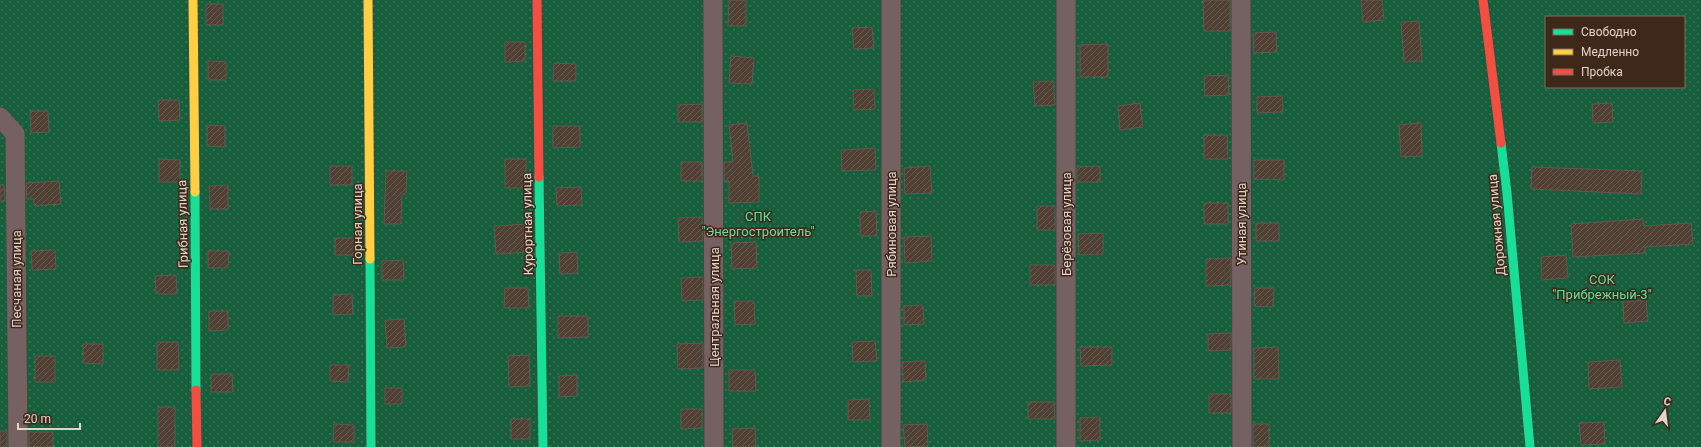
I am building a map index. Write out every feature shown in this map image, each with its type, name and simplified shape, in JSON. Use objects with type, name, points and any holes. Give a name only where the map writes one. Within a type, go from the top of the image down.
[{"type":"street","name":"Грибная улица","points":[[193,0],[198,447]]},
{"type":"street","name":"Горная улица","points":[[368,0],[371,447]]},
{"type":"street","name":"Курортная улица","points":[[538,0],[543,447]]},
{"type":"street","name":"Центральная улица","points":[[713,0],[714,447]]},
{"type":"street","name":"Рябиновая улица","points":[[891,0],[891,447]]},
{"type":"street","name":"Берёзовая улица","points":[[1066,0],[1066,447]]},
{"type":"street","name":"Утиная улица","points":[[1241,0],[1242,447]]},
{"type":"street","name":"Дорожная улица","points":[[1483,0],[1506,193],[1530,447]]},
{"type":"street","name":"Песчаная улица","points":[[0,117],[15,134],[18,447]]},
{"type":"green space","name":"СПК \"Энергостроитель\"","points":[[0,0],[1701,0],[1701,447],[0,447]]},
{"type":"building","points":[[729,0],[746,0],[746,26],[728,26]]},
{"type":"building","points":[[1203,0],[1230,0],[1230,31],[1204,31]]},
{"type":"building","points":[[1361,0],[1382,0],[1384,20],[1363,22]]},
{"type":"building","points":[[206,4],[223,4],[223,25],[206,25]]},
{"type":"building","points":[[1419,21],[1422,61],[1404,62],[1401,22]]},
{"type":"building","points":[[872,27],[874,48],[854,49],[852,28]]},
{"type":"building","points":[[1276,32],[1277,52],[1254,53],[1253,33]]},
{"type":"building","points":[[505,42],[525,42],[525,61],[505,62]]},
{"type":"building","points":[[1108,44],[1108,77],[1080,77],[1080,45]]},
{"type":"building","points":[[731,56],[754,58],[752,84],[729,83]]},
{"type":"building","points":[[208,61],[226,62],[226,80],[208,80]]},
{"type":"building","points":[[554,63],[576,64],[576,81],[553,81]]},
{"type":"building","points":[[1228,75],[1229,95],[1205,96],[1204,76]]},
{"type":"building","points":[[1053,81],[1055,105],[1035,106],[1033,82]]},
{"type":"building","points":[[874,89],[875,109],[854,110],[853,90]]},
{"type":"building","points":[[1282,96],[1283,112],[1257,113],[1257,97]]},
{"type":"building","points":[[158,100],[179,100],[180,120],[159,121]]},
{"type":"building","points":[[1140,103],[1143,127],[1120,130],[1118,106]]},
{"type":"building","points":[[1612,103],[1613,122],[1593,123],[1592,104]]},
{"type":"building","points":[[702,104],[702,122],[678,122],[678,105]]},
{"type":"building","points":[[30,111],[48,111],[49,132],[31,133]]},
{"type":"building","points":[[747,123],[753,176],[759,176],[759,202],[729,203],[729,181],[724,181],[724,162],[733,162],[729,125]]},
{"type":"building","points":[[1421,123],[1422,156],[1401,157],[1399,125]]},
{"type":"building","points":[[207,125],[225,126],[225,147],[207,146]]},
{"type":"building","points":[[553,126],[580,126],[580,147],[553,148]]},
{"type":"building","points":[[1204,135],[1227,135],[1228,159],[1204,159]]},
{"type":"building","points":[[875,148],[876,170],[842,171],[841,150]]},
{"type":"building","points":[[159,159],[180,160],[180,182],[159,182]]},
{"type":"building","points":[[505,159],[526,159],[526,188],[505,188]]},
{"type":"building","points":[[1254,160],[1284,160],[1284,180],[1254,179]]},
{"type":"building","points":[[681,162],[702,162],[702,181],[681,181]]},
{"type":"building","points":[[330,166],[352,166],[352,185],[330,185]]},
{"type":"building","points":[[930,166],[932,193],[905,194],[904,168]]},
{"type":"building","points":[[1100,166],[1100,182],[1077,182],[1077,167]]},
{"type":"building","points":[[1532,167],[1642,171],[1641,194],[1531,189]]},
{"type":"building","points":[[386,171],[407,171],[406,194],[402,194],[401,224],[384,224]]},
{"type":"building","points":[[59,181],[61,204],[34,206],[34,199],[27,199],[26,183]]},
{"type":"building","points":[[0,185],[4,185],[5,201],[0,201]]},
{"type":"building","points":[[228,185],[228,209],[210,209],[209,186]]},
{"type":"building","points":[[581,187],[582,205],[557,206],[556,188]]},
{"type":"building","points":[[1204,203],[1228,203],[1228,224],[1204,224]]},
{"type":"building","points":[[1037,206],[1055,206],[1055,230],[1037,230]]},
{"type":"building","points":[[876,211],[877,236],[860,236],[860,212]]},
{"type":"building","points":[[702,217],[703,241],[679,242],[678,218]]},
{"type":"building","points":[[1643,219],[1644,226],[1691,223],[1693,244],[1645,247],[1645,253],[1573,257],[1571,224]]},
{"type":"building","points":[[1256,223],[1279,223],[1279,241],[1256,241]]},
{"type":"building","points":[[528,224],[528,252],[496,254],[494,226]]},
{"type":"building","points":[[1103,233],[1103,254],[1079,255],[1078,234]]},
{"type":"building","points":[[931,236],[932,261],[905,263],[904,237]]},
{"type":"building","points":[[335,238],[354,238],[355,255],[335,255]]},
{"type":"building","points":[[756,242],[757,268],[732,269],[731,243]]},
{"type":"building","points":[[55,250],[56,269],[32,270],[31,251]]},
{"type":"building","points":[[208,251],[229,251],[228,268],[208,268]]},
{"type":"building","points":[[577,252],[578,273],[560,274],[559,253]]},
{"type":"building","points":[[1566,255],[1568,278],[1542,280],[1541,257]]},
{"type":"building","points":[[1231,258],[1231,285],[1206,286],[1206,259]]},
{"type":"building","points":[[403,260],[404,280],[382,280],[382,261]]},
{"type":"building","points":[[1030,265],[1055,265],[1055,285],[1030,285]]},
{"type":"building","points":[[856,270],[871,270],[872,296],[857,296]]},
{"type":"building","points":[[176,275],[177,294],[156,294],[155,276]]},
{"type":"building","points":[[703,277],[703,300],[682,301],[681,278]]},
{"type":"building","points":[[505,288],[528,288],[529,308],[504,308]]},
{"type":"building","points":[[1255,288],[1274,288],[1273,307],[1254,306]]},
{"type":"building","points":[[352,294],[353,314],[333,315],[333,295]]},
{"type":"building","points":[[1646,300],[1648,321],[1624,323],[1623,302]]},
{"type":"building","points":[[734,301],[754,301],[755,324],[735,325]]},
{"type":"building","points":[[923,305],[924,324],[904,325],[904,306]]},
{"type":"building","points":[[209,311],[228,311],[228,330],[209,331]]},
{"type":"building","points":[[558,316],[588,316],[588,337],[558,338]]},
{"type":"building","points":[[404,319],[406,347],[387,348],[385,320]]},
{"type":"building","points":[[1231,333],[1231,350],[1208,351],[1208,334]]},
{"type":"building","points":[[875,341],[877,361],[853,362],[852,342]]},
{"type":"building","points":[[157,342],[178,342],[179,370],[157,370]]},
{"type":"building","points":[[703,343],[703,368],[678,369],[677,344]]},
{"type":"building","points":[[83,344],[103,344],[103,364],[83,363]]},
{"type":"building","points":[[1080,347],[1112,347],[1112,365],[1081,366]]},
{"type":"building","points":[[1278,347],[1279,379],[1254,379],[1254,348]]},
{"type":"building","points":[[529,355],[530,386],[509,387],[508,356]]},
{"type":"building","points":[[35,356],[55,356],[55,382],[35,382]]},
{"type":"building","points":[[1620,360],[1622,387],[1589,389],[1588,362]]},
{"type":"building","points":[[925,361],[926,380],[903,382],[902,362]]},
{"type":"building","points":[[330,365],[349,365],[348,382],[330,381]]},
{"type":"building","points":[[729,370],[755,370],[756,391],[729,391]]},
{"type":"building","points":[[211,374],[232,374],[233,392],[211,392]]},
{"type":"building","points":[[577,375],[577,396],[559,397],[559,376]]},
{"type":"building","points":[[385,388],[402,388],[402,404],[385,404]]},
{"type":"building","points":[[1209,394],[1231,394],[1231,413],[1209,413]]},
{"type":"building","points":[[869,399],[870,420],[848,420],[848,400]]},
{"type":"building","points":[[1028,402],[1054,402],[1055,419],[1028,419]]},
{"type":"building","points":[[158,407],[175,407],[175,447],[158,447]]},
{"type":"building","points":[[681,409],[702,409],[702,428],[681,429]]},
{"type":"building","points":[[1100,417],[1100,440],[1080,441],[1080,418]]},
{"type":"building","points":[[511,419],[530,419],[530,439],[511,439]]},
{"type":"building","points":[[1604,422],[1605,444],[1581,445],[1579,423]]},
{"type":"building","points":[[334,424],[354,425],[354,442],[333,442]]},
{"type":"building","points":[[927,424],[928,446],[905,447],[903,425]]},
{"type":"building","points":[[1253,424],[1269,424],[1269,446],[1253,447]]},
{"type":"building","points":[[755,428],[756,447],[733,447],[732,429]]},
{"type":"building","points":[[0,431],[7,431],[7,447],[0,447]]},
{"type":"building","points":[[29,432],[53,432],[53,447],[29,447]]},
{"type":"traffic: fast","points":[[1501,143],[1507,193],[1530,447]]},
{"type":"traffic: fast","points":[[539,177],[543,447]]},
{"type":"traffic: fast","points":[[195,192],[196,390]]},
{"type":"traffic: fast","points":[[370,259],[371,447]]},
{"type":"traffic: slow","points":[[193,0],[195,192]]},
{"type":"traffic: slow","points":[[368,0],[370,259]]},
{"type":"traffic: jam","points":[[537,0],[539,177]]},
{"type":"traffic: jam","points":[[1483,0],[1501,143]]},
{"type":"traffic: jam","points":[[196,390],[197,447]]},
{"type":"park label","name":"СОК \"Прибрежный-3\"","points":[[1602,286]]}]
